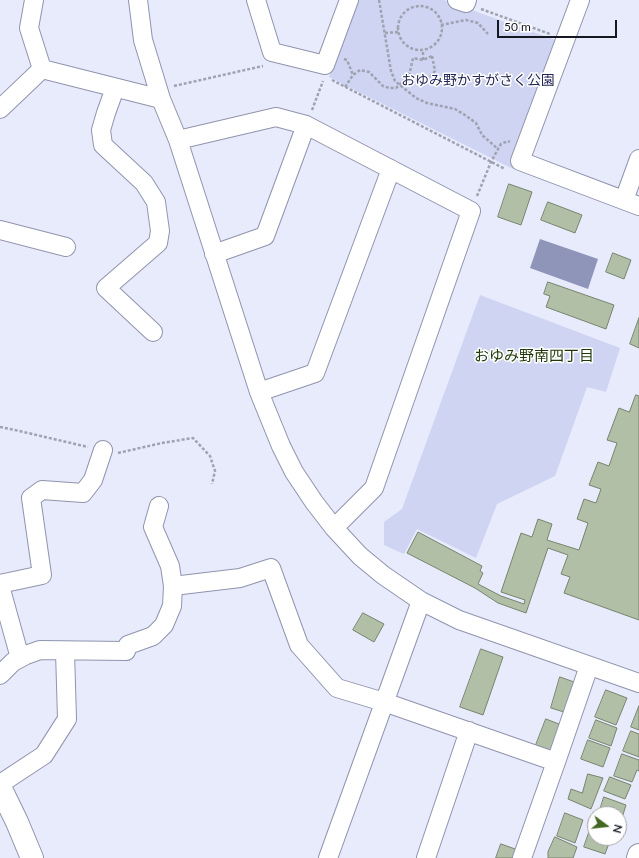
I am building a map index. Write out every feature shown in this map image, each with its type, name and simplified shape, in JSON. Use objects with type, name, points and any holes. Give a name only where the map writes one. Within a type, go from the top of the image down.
[{"type":"street","points":[[34,0],[29,28],[42,69]]},
{"type":"street","points":[[138,0],[143,40],[166,93],[178,140],[259,392],[280,446],[294,472],[314,502],[334,528],[360,556],[383,575],[421,602],[459,620],[639,684]]},
{"type":"street","points":[[256,0],[272,52],[325,64],[349,0]]},
{"type":"street","points":[[580,0],[520,161],[632,203],[639,159]]},
{"type":"street","points":[[42,69],[115,88],[166,93]]},
{"type":"street","points":[[0,109],[42,69]]},
{"type":"street","points":[[115,88],[101,130],[104,145],[144,183],[156,202],[160,232],[158,243],[106,288],[153,332]]},
{"type":"street","points":[[178,140],[276,117],[306,125],[471,211],[374,488],[334,528]]},
{"type":"street","points":[[214,254],[265,236],[306,125]]},
{"type":"street","points":[[259,392],[315,373],[391,169]]},
{"type":"street","points":[[0,230],[66,247]]},
{"type":"street","points":[[20,658],[0,585],[42,575],[31,498],[42,490],[83,493],[93,480],[103,450]]},
{"type":"street","points":[[0,675],[13,662],[40,650],[126,651],[128,646],[153,636],[164,625],[172,606],[174,586],[170,566],[153,527],[159,506]]},
{"type":"street","points":[[174,586],[240,578],[271,568],[299,645],[337,688],[384,702],[556,762]]},
{"type":"street","points":[[328,858],[421,602]]},
{"type":"street","points":[[32,858],[0,786],[44,755],[67,719],[65,651]]},
{"type":"street","points":[[522,858],[589,666]]},
{"type":"street","points":[[426,858],[469,731]]},
{"type":"path","points":[[379,0],[391,71],[395,81],[416,98],[427,103],[455,109],[476,122],[482,134],[498,149]]},
{"type":"path","points":[[463,1],[565,40]]},
{"type":"path","points":[[421,6],[428,8],[439,18],[441,25],[441,32],[435,44],[430,48],[423,50],[416,50],[404,44],[400,39],[398,32],[398,26],[403,14],[414,7],[421,6]]},
{"type":"path","points":[[441,25],[466,20],[478,23],[488,34]]},
{"type":"path","points":[[385,33],[398,32]]},
{"type":"path","points":[[423,50],[423,60]]},
{"type":"path","points":[[345,87],[353,74],[360,70],[369,72],[383,86],[396,88],[410,76],[413,58],[423,60],[432,56],[435,71],[430,77],[417,79],[410,76]]},
{"type":"path","points":[[166,93],[267,65]]},
{"type":"path","points":[[306,125],[325,76]]},
{"type":"path","points":[[332,80],[510,171]]},
{"type":"path","points":[[471,211],[491,162],[501,144],[508,141],[526,147]]},
{"type":"green space","name":"おゆみ野かすがさく公園","points":[[355,0],[444,0],[558,41],[515,170],[329,77]]},
{"type":"green space","points":[[480,295],[620,348],[606,392],[587,387],[555,476],[497,504],[476,558],[417,529],[404,554],[384,545],[384,522],[402,509]]},
{"type":"shaded area","points":[[540,239],[598,259],[588,289],[530,268]]},
{"type":"building","points":[[509,184],[532,192],[521,225],[498,217]]},
{"type":"building","points":[[548,202],[582,215],[575,233],[541,220]]},
{"type":"building","points":[[613,253],[631,260],[624,279],[606,272]]},
{"type":"building","points":[[548,282],[614,305],[606,329],[546,307],[550,296],[544,294]]},
{"type":"building","points":[[639,318],[639,348],[630,344]]},
{"type":"building","points":[[636,395],[639,396],[639,620],[564,593],[570,577],[561,574],[568,555],[548,548],[526,613],[498,603],[475,588],[407,553],[418,532],[482,566],[480,571],[483,573],[478,584],[501,596],[524,604],[525,600],[501,592],[521,533],[532,537],[538,519],[552,524],[547,540],[579,550],[588,523],[577,519],[584,499],[596,503],[601,489],[589,485],[598,462],[609,466],[617,443],[607,440],[619,408],[629,412]]},
{"type":"building","points":[[363,613],[384,624],[374,642],[353,630]]},
{"type":"building","points":[[481,649],[503,657],[483,715],[460,707]]},
{"type":"building","points":[[560,677],[577,683],[567,713],[551,708]]},
{"type":"building","points":[[606,690],[627,698],[616,725],[595,717]]},
{"type":"building","points":[[639,706],[639,730],[631,727]]},
{"type":"building","points":[[546,719],[564,726],[555,752],[536,745]]},
{"type":"building","points":[[596,720],[617,728],[611,746],[589,738]]},
{"type":"building","points":[[631,731],[639,734],[639,757],[623,751]]},
{"type":"building","points":[[588,740],[610,748],[603,767],[581,759]]},
{"type":"building","points":[[622,754],[639,760],[639,771],[637,770],[632,782],[614,776]]},
{"type":"building","points":[[588,774],[603,778],[592,806],[587,806],[587,807],[568,799],[571,789],[582,793]]},
{"type":"building","points":[[610,777],[631,785],[625,799],[604,791]]},
{"type":"building","points":[[604,797],[626,805],[626,806],[601,806]]},
{"type":"building","points":[[565,813],[583,820],[575,843],[557,836]]},
{"type":"building","points":[[555,837],[577,847],[573,858],[548,858],[548,852]]},
{"type":"building","points":[[587,838],[587,846],[608,846],[605,854],[584,847]]},
{"type":"building","points":[[501,844],[518,850],[515,858],[496,858]]},
{"type":"district","name":"おゆみ野南四丁目","points":[[534,356]]}]
